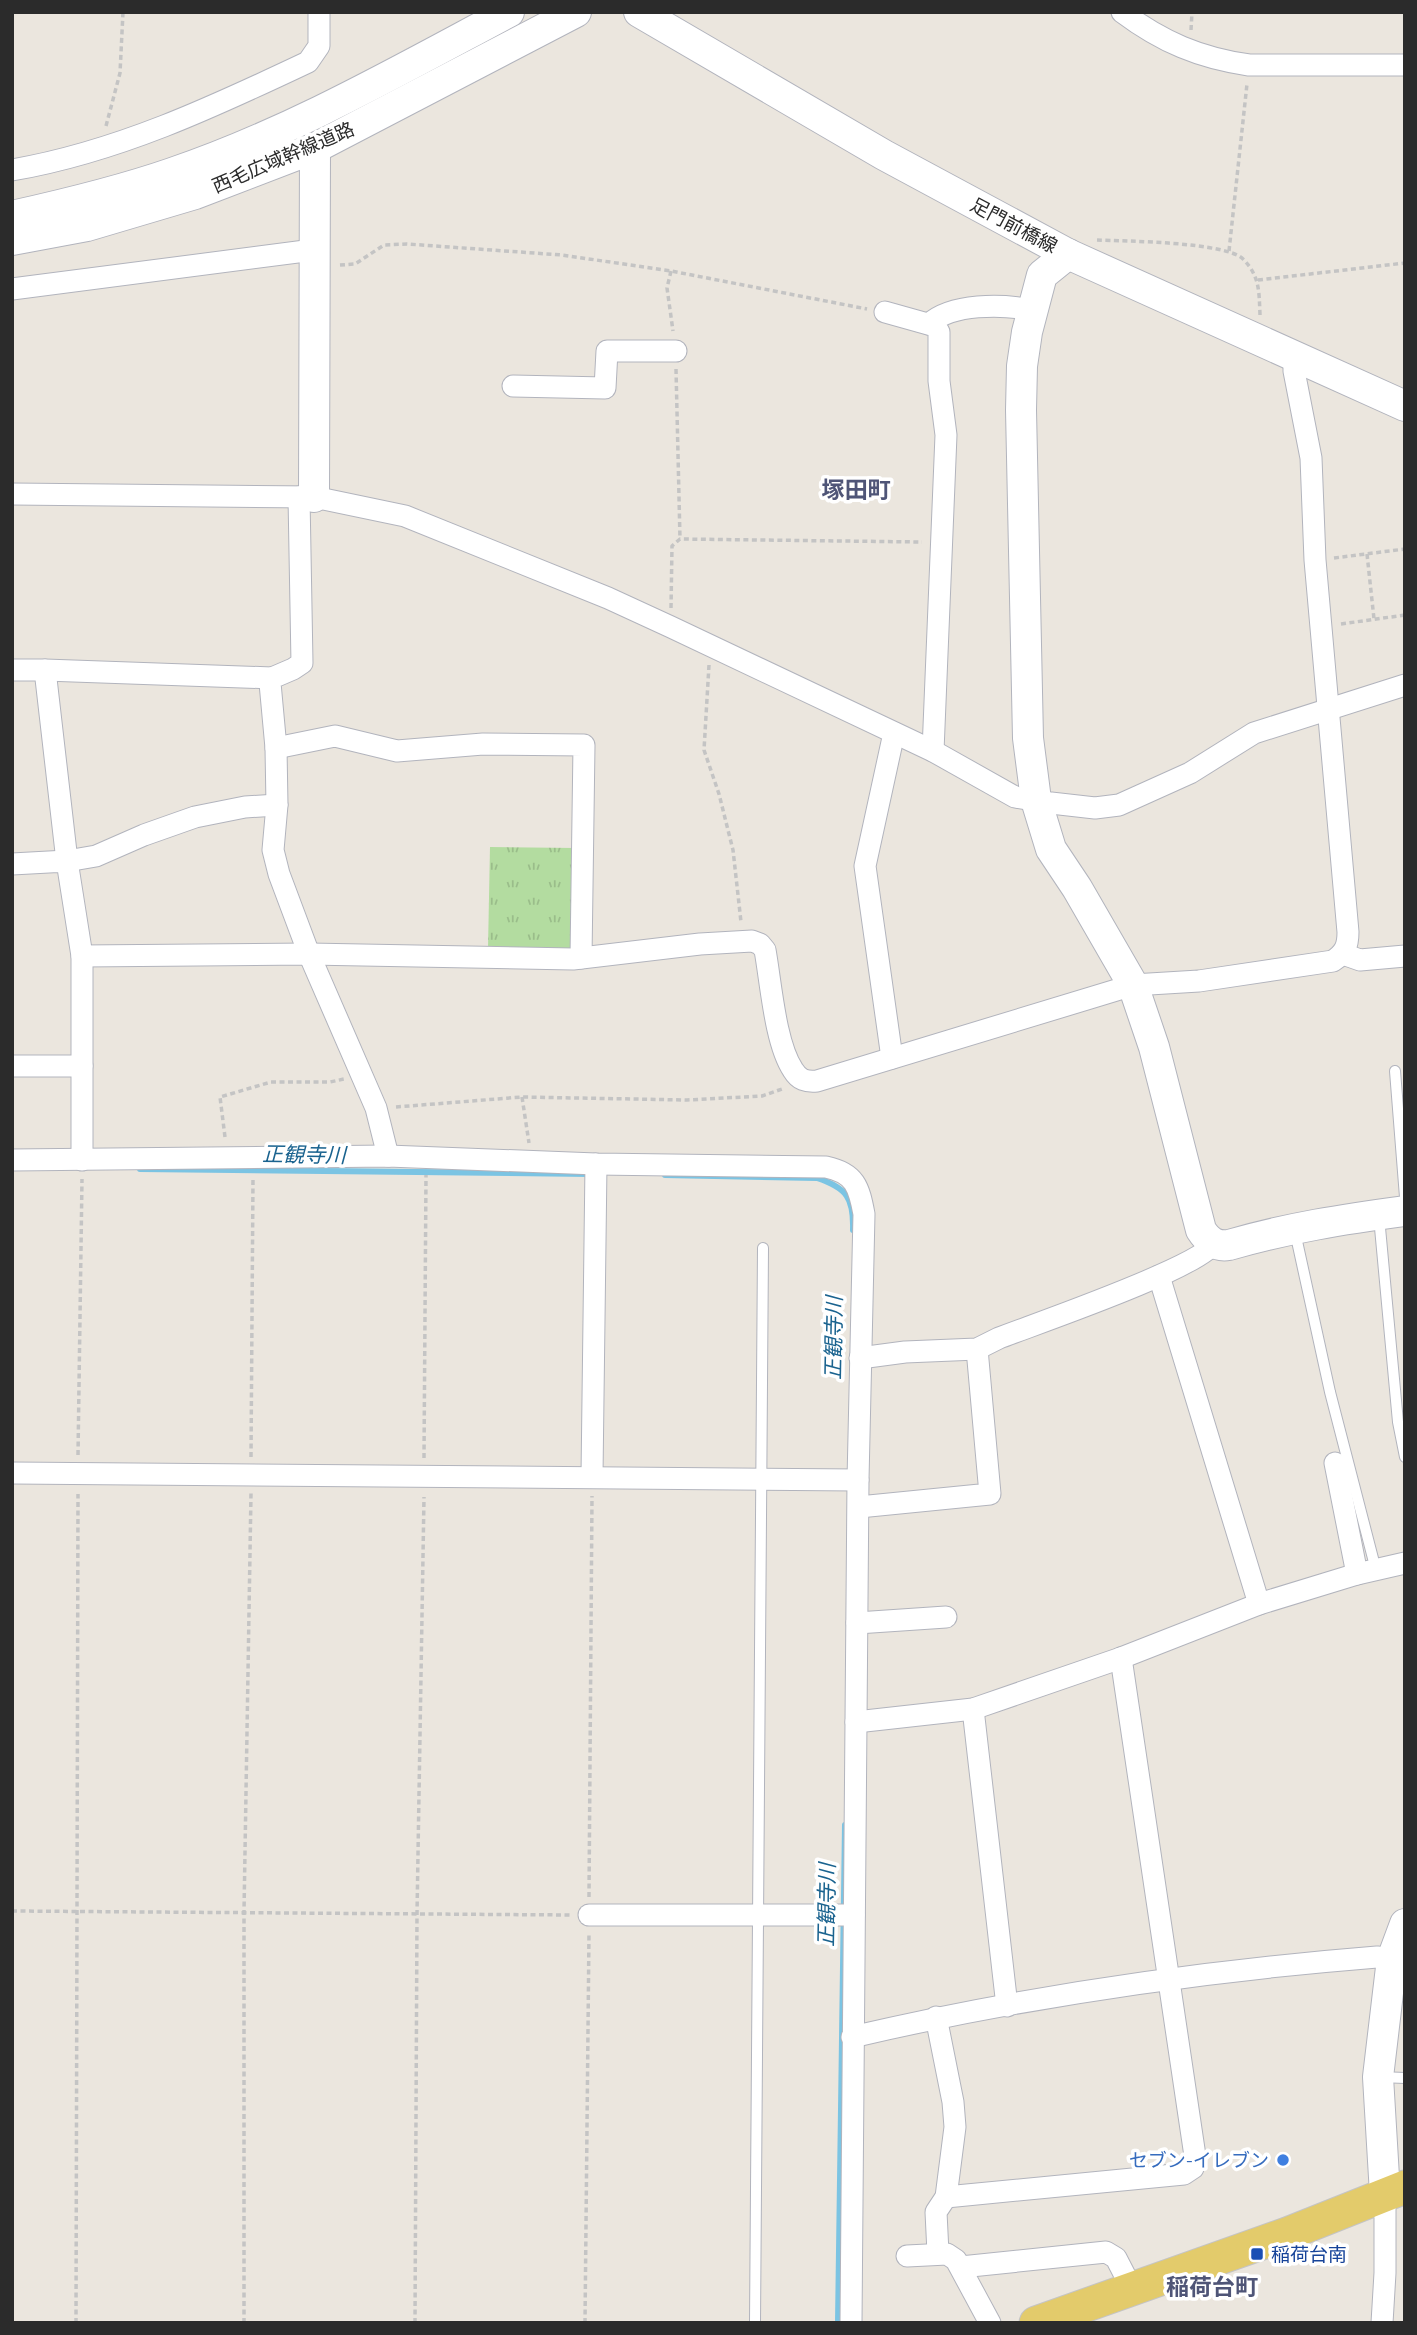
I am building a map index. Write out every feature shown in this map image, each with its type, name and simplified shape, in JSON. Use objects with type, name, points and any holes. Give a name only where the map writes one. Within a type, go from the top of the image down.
[{"type":"main road","name":"西毛広域幹線道路","points":[[12,216],[78,201],[173,173],[251,141],[368,87],[509,12]]},
{"type":"main road","name":"西毛広域幹線道路","points":[[12,240],[87,226],[195,194],[315,148],[576,12]]},
{"type":"main road","name":"足門前橋線","points":[[639,12],[884,155],[1068,254],[1405,405]]},
{"type":"main road","points":[[307,497],[315,148]]},
{"type":"main road","points":[[1068,254],[1042,275],[1031,310],[1022,366],[1028,738],[1036,800],[1051,849],[1077,888],[1133,985],[1154,1047],[1201,1230],[1207,1239],[1214,1244],[1229,1245],[1294,1227],[1392,1213]]},
{"type":"main road","points":[[1036,2323],[1287,2234],[1395,2190],[1392,1959],[1405,1924]]},
{"type":"street","points":[[12,170],[100,148],[198,114],[308,62],[319,46],[319,12]]},
{"type":"street","points":[[1122,12],[1162,40],[1229,62],[1249,65],[1405,65]]},
{"type":"street","points":[[12,289],[313,256]]},
{"type":"street","points":[[929,324],[937,316],[976,307],[1031,310]]},
{"type":"street","points":[[885,312],[935,326],[939,332],[939,381],[946,435],[933,751]]},
{"type":"street","points":[[513,386],[605,388],[607,351],[676,351]]},
{"type":"street","points":[[82,956],[309,954],[581,958],[700,944],[760,944],[765,950],[779,1035],[792,1069],[808,1082],[1133,985],[1199,981],[1333,961],[1343,954],[1347,947],[1348,932],[1315,560],[1311,458],[1294,371],[1294,356]]},
{"type":"street","points":[[12,494],[307,497],[405,516],[671,626],[933,751],[1014,797],[1095,808],[1119,805],[1190,774],[1254,733],[1405,685]]},
{"type":"street","points":[[12,670],[272,678],[293,669],[302,663],[307,497]]},
{"type":"street","points":[[45,670],[67,861],[82,956],[82,1160]]},
{"type":"street","points":[[272,678],[270,683],[276,748],[277,805],[273,850],[279,874],[309,954],[376,1108],[388,1156]]},
{"type":"street","points":[[892,1058],[865,866],[894,733]]},
{"type":"street","points":[[276,748],[335,736],[397,751],[483,744],[584,746],[581,958]]},
{"type":"street","points":[[12,864],[67,861],[96,856],[195,817],[246,807],[277,805]]},
{"type":"street","points":[[1343,954],[1360,960],[1405,956]]},
{"type":"street","points":[[12,1066],[82,1066]]},
{"type":"street","points":[[12,1160],[228,1160],[388,1156],[596,1164],[826,1167],[841,1170],[852,1179],[860,1193],[864,1214],[858,1480],[851,2323]]},
{"type":"street","points":[[592,1476],[596,1164]]},
{"type":"street","points":[[860,1358],[905,1352],[977,1349],[1159,1276],[1202,1255],[1214,1244]]},
{"type":"street","points":[[1159,1276],[1259,1604]]},
{"type":"street","points":[[859,1507],[990,1494],[977,1349]]},
{"type":"street","points":[[1335,1463],[1366,1572]]},
{"type":"street","points":[[12,1473],[858,1480]]},
{"type":"street","points":[[856,1722],[973,1709],[1121,1658],[1259,1604],[1405,1563]]},
{"type":"street","points":[[858,1623],[946,1617]]},
{"type":"street","points":[[946,2197],[1184,2174],[1193,2168],[1195,2156],[1121,1658]]},
{"type":"street","points":[[973,1709],[1007,2006]]},
{"type":"street","points":[[589,1915],[854,1915]]},
{"type":"street","points":[[852,2037],[936,2018],[1168,1980],[1288,1964],[1377,1957],[1392,1959]]},
{"type":"street","points":[[936,2018],[953,2102],[955,2127],[946,2197],[936,2212],[938,2253]]},
{"type":"street","points":[[1382,2323],[1395,2190]]},
{"type":"street","points":[[961,2267],[1106,2252],[1116,2258],[1132,2289]]},
{"type":"street","points":[[907,2256],[947,2254],[961,2267],[990,2323]]},
{"type":"lane","points":[[1395,1070],[1405,1197]]},
{"type":"lane","points":[[1392,1213],[1397,1409],[1405,1457]]},
{"type":"lane","points":[[1294,1227],[1366,1572]]},
{"type":"lane","points":[[755,2323],[763,1248]]},
{"type":"path","points":[[100,148],[120,73],[123,12]]},
{"type":"path","points":[[1229,251],[1249,65]]},
{"type":"path","points":[[1068,254],[1079,243],[1091,239],[1229,251],[1242,257],[1258,280],[1264,341]]},
{"type":"path","points":[[313,256],[355,264],[384,245],[407,244],[562,255],[671,271],[885,312]]},
{"type":"path","points":[[1258,280],[1405,263]]},
{"type":"path","points":[[671,271],[667,288],[676,351],[680,539]]},
{"type":"path","points":[[671,626],[672,546],[680,539],[942,543]]},
{"type":"path","points":[[1315,560],[1405,549]]},
{"type":"path","points":[[1367,554],[1374,619]]},
{"type":"path","points":[[1322,627],[1405,615]]},
{"type":"path","points":[[711,646],[704,750],[719,794],[733,850],[743,942]]},
{"type":"path","points":[[228,1160],[220,1097],[271,1082],[330,1082],[363,1076]]},
{"type":"path","points":[[376,1108],[522,1097],[687,1100],[762,1096],[808,1082]]},
{"type":"path","points":[[522,1097],[532,1161]]},
{"type":"path","points":[[244,2323],[244,1912],[253,1158]]},
{"type":"path","points":[[415,2323],[426,1159]]},
{"type":"path","points":[[76,2323],[78,1474],[82,1160]]},
{"type":"path","points":[[12,1911],[589,1915]]},
{"type":"green space","points":[[490,847],[576,848],[576,945],[570,950],[488,948]]},
{"type":"waterway","name":"正観寺川","points":[[140,1169],[591,1174]]},
{"type":"waterway","name":"正観寺川","points":[[665,1175],[817,1178],[842,1190],[847,1196],[852,1210],[853,1230]]},
{"type":"waterway","name":"正観寺川","points":[[838,2323],[845,1825]]},
{"type":"place","name":"セブン-イレブン","points":[[1283,2160]]},
{"type":"place","name":"稲荷台南","points":[[1257,2254]]},
{"type":"district","name":"塚田町","points":[[856,490]]},
{"type":"district","name":"稲荷台町","points":[[1212,2287]]}]
